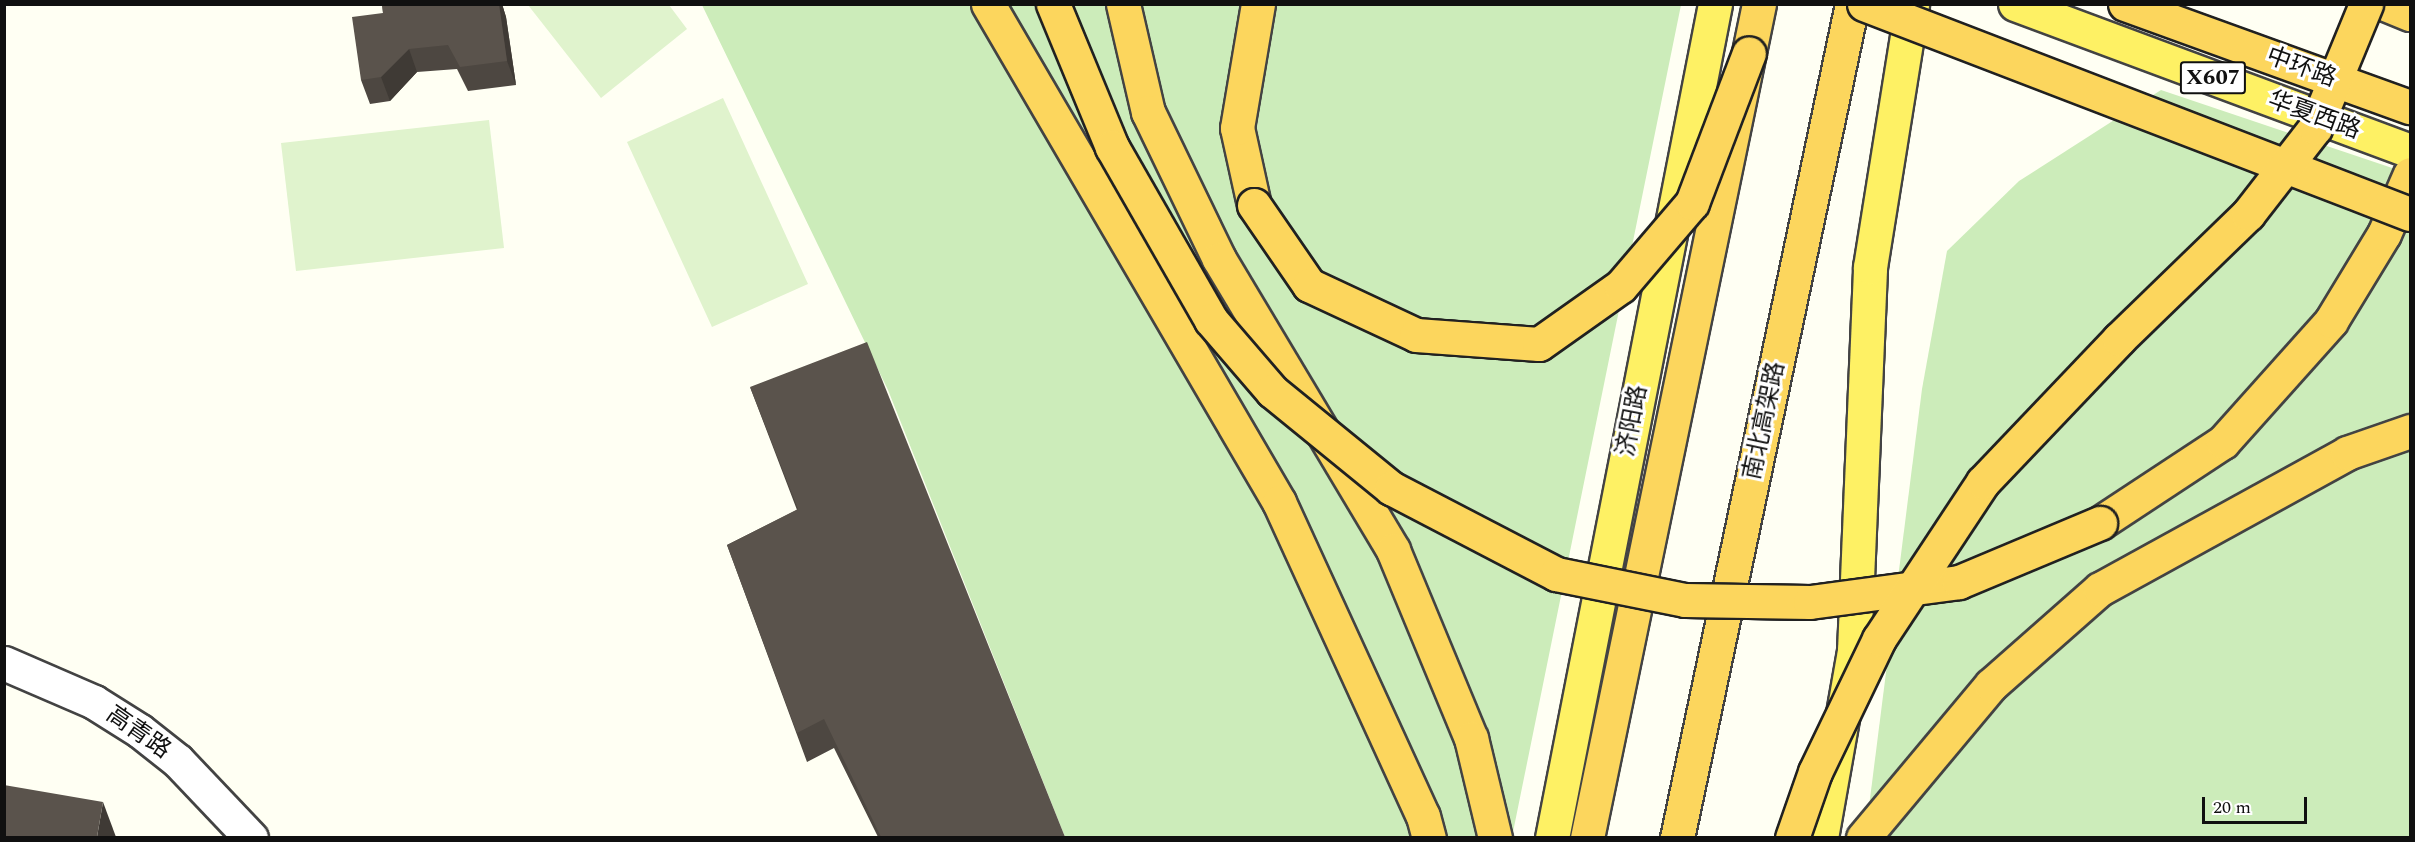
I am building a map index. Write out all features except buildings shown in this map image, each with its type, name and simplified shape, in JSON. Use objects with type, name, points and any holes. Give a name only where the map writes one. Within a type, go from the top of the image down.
[{"type":"highway","points":[[988,4],[1279,502],[1429,837]]},
{"type":"highway","points":[[1053,4],[1112,147],[1211,320],[1272,391],[1391,488],[1556,574],[1685,600],[1810,602],[1959,582],[2100,523],[2223,442],[2331,321],[2384,234],[2410,174]]},
{"type":"highway","points":[[1124,4],[1148,112],[1219,259],[1393,550],[1471,738],[1495,837]]},
{"type":"highway","points":[[1258,4],[1237,128],[1254,205],[1309,285],[1416,335],[1539,344],[1621,286],[1692,203],[1749,53]]},
{"type":"highway","points":[[1587,837],[1760,4]]},
{"type":"highway","name":"南北高架路","points":[[1677,837],[1852,4]]},
{"type":"highway","points":[[1864,4],[2410,214]]},
{"type":"highway","name":"中环路","points":[[2124,4],[2410,107]]},
{"type":"highway","points":[[1792,837],[1815,772],[1880,639],[1983,482],[2118,339],[2248,214],[2314,128],[2366,4]]},
{"type":"highway","points":[[2385,4],[2410,14]]},
{"type":"highway","points":[[1863,837],[1991,685],[2100,589],[2347,453],[2410,431]]},
{"type":"main road","name":"济阳路","points":[[1552,837],[1715,4]]},
{"type":"main road","points":[[1821,837],[1854,651],[1870,267],[1912,4]]},
{"type":"main road","name":"华夏西路","points":[[2015,4],[2410,152]]},
{"type":"street","name":"高青路","points":[[4,663],[94,702],[140,731],[178,761],[251,836]]},
{"type":"green space","points":[[528,5],[669,5],[687,29],[601,98]]},
{"type":"green space","points":[[702,5],[1681,5],[1512,837],[1065,837],[888,390]]},
{"type":"green space","points":[[2161,90],[2410,174],[2410,837],[1865,838],[1922,389],[1947,251],[2019,181]]},
{"type":"green space","points":[[723,98],[808,284],[712,327],[627,142]]},
{"type":"green space","points":[[489,120],[504,248],[296,271],[281,143]]}]
